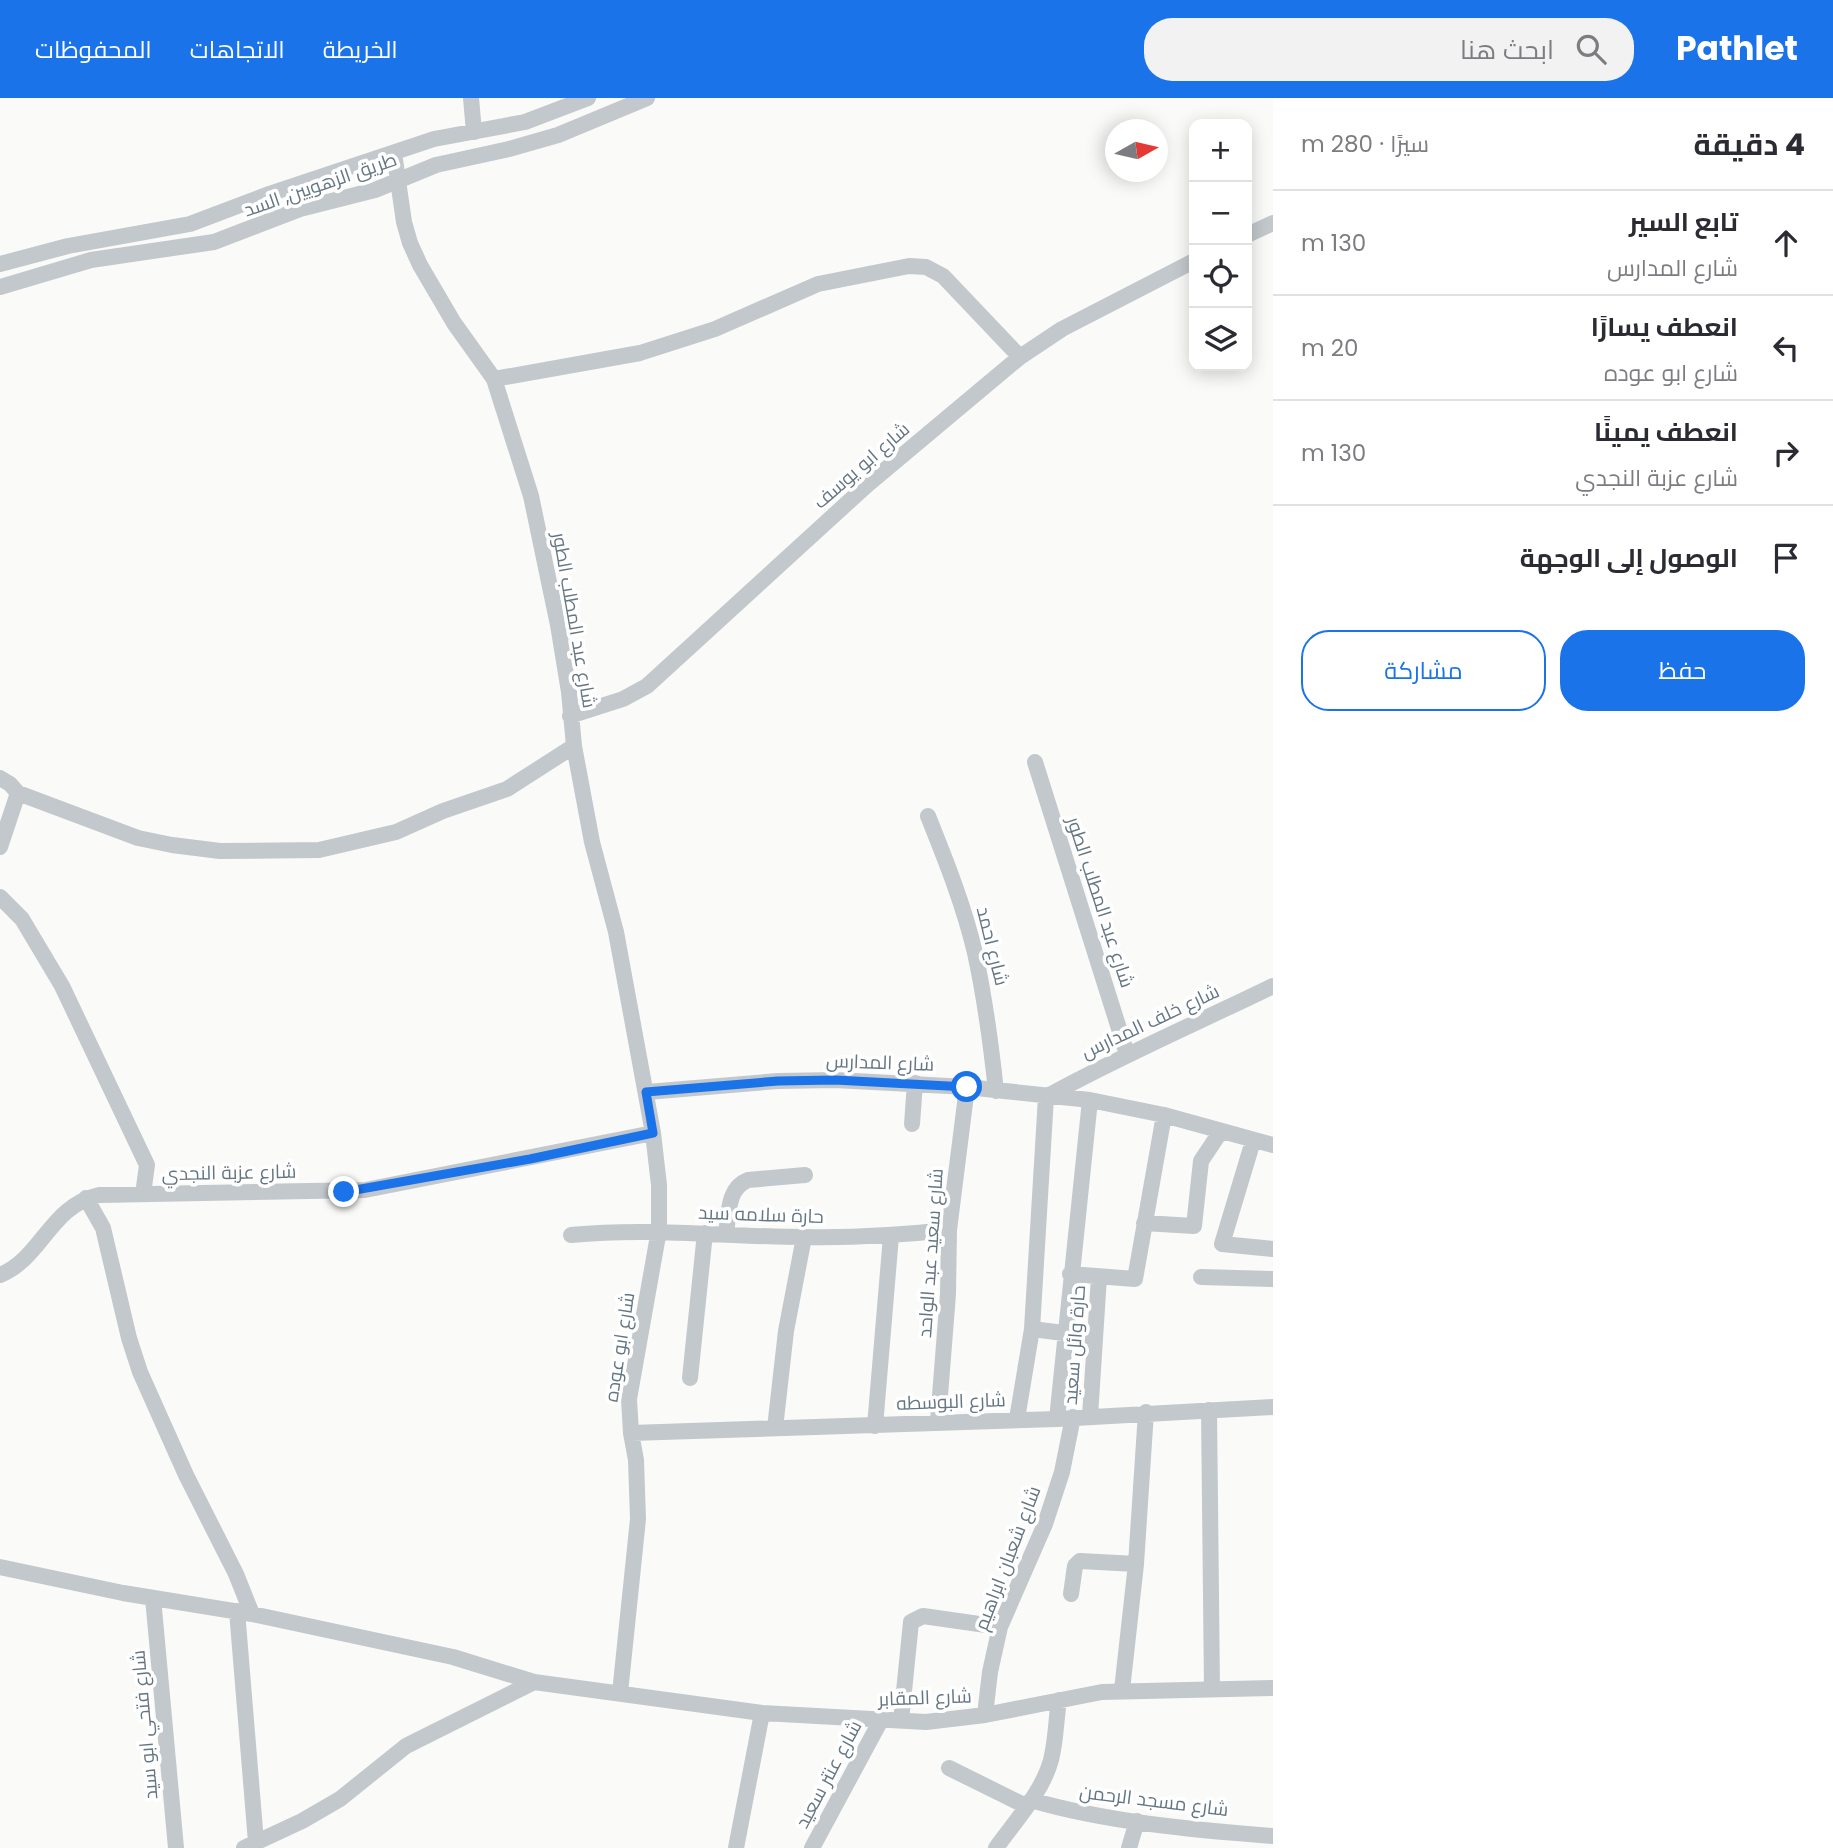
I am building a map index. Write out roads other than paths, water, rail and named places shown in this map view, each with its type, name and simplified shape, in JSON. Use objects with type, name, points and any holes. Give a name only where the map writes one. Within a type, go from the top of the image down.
[{"type":"street","points":[[471,98],[474,132]]},
{"type":"street","name":"طريق الزهويين, السد","points":[[0,264],[68,246],[190,224],[269,194],[434,139],[525,122],[588,98]]},
{"type":"street","name":"طريق الزهويين, السد","points":[[0,287],[91,260],[214,242],[299,209],[375,190],[436,165],[558,135],[647,98]]},
{"type":"street","name":"شارع عبد المطلب الطور","points":[[394,153],[404,222],[420,265],[454,323],[494,379],[531,496],[558,625],[574,746],[592,842],[616,932],[646,1092]]},
{"type":"street","points":[[1252,234],[1273,223]]},
{"type":"street","name":"شارع ابو يوسف","points":[[570,716],[623,699],[647,685],[867,485],[1020,357],[1062,329],[1189,264]]},
{"type":"street","points":[[494,379],[640,353],[715,329],[818,284],[909,266],[926,267],[943,276],[1020,357]]},
{"type":"street","points":[[0,778],[18,793],[138,838],[220,850],[319,850],[396,832],[443,811],[507,789],[574,746]]},
{"type":"street","name":"شارع عبد المطلب الطور","points":[[1035,762],[1127,1054]]},
{"type":"street","points":[[0,847],[18,793]]},
{"type":"street","name":"شارع احمد","points":[[928,816],[954,882],[974,951],[988,1020],[996,1091]]},
{"type":"street","points":[[0,897],[22,919],[62,986],[146,1165],[143,1194]]},
{"type":"street","name":"شارع خلف المدارس","points":[[1046,1097],[1127,1054],[1273,986]]},
{"type":"street","name":"شارع المدارس","points":[[646,1092],[801,1081],[915,1083],[967,1087],[1090,1101],[1164,1115],[1273,1145]]},
{"type":"street","points":[[912,1124],[915,1083]]},
{"type":"street","name":"شارع سعيد عبد الواحد","points":[[938,1421],[947,1320],[949,1230],[967,1087]]},
{"type":"street","name":"شارع ابو عوده","points":[[620,1693],[639,1519],[636,1460],[631,1433],[631,1387],[659,1230],[659,1185],[646,1092]]},
{"type":"street","points":[[1017,1419],[1032,1329],[1046,1097]]},
{"type":"street","name":"شارع شعبان ابراهيم","points":[[985,1715],[990,1672],[1000,1627],[1045,1524],[1062,1472],[1070,1274],[1090,1101]]},
{"type":"street","points":[[1070,1274],[1135,1279],[1164,1115]]},
{"type":"street","points":[[1144,1223],[1194,1226],[1201,1161],[1221,1131]]},
{"type":"street","name":"شارع عزبة النجدي","points":[[86,1198],[99,1195],[365,1190],[653,1133]]},
{"type":"street","points":[[1253,1141],[1222,1244],[1273,1249]]},
{"type":"street","points":[[726,1234],[734,1190],[742,1183],[805,1175]]},
{"type":"street","points":[[0,1275],[19,1265],[59,1217],[86,1198],[103,1228],[129,1339],[140,1372],[186,1475],[236,1574],[244,1612],[250,1845],[341,1799],[417,1739],[534,1682]]},
{"type":"street","name":"حارة سلامه سيد","points":[[571,1235],[659,1230],[804,1237],[891,1236],[949,1230]]},
{"type":"street","points":[[690,1378],[705,1233]]},
{"type":"street","points":[[875,1426],[891,1236]]},
{"type":"street","points":[[775,1429],[786,1331],[804,1237]]},
{"type":"street","name":"حارة وائل سعيد","points":[[1090,1416],[1099,1277]]},
{"type":"street","points":[[1201,1277],[1273,1279]]},
{"type":"street","points":[[1032,1329],[1095,1337]]},
{"type":"street","name":"شارع البوسطه","points":[[631,1433],[875,1426],[1273,1407]]},
{"type":"street","points":[[1209,1410],[1212,1689]]},
{"type":"street","points":[[1122,1690],[1136,1564],[1146,1412]]},
{"type":"street","points":[[1071,1594],[1075,1566],[1080,1561],[1136,1564]]},
{"type":"street","name":"شارع المقابر","points":[[0,1567],[153,1598],[244,1612],[453,1657],[534,1682],[762,1713],[901,1721],[960,1720],[1122,1690],[1273,1688]]},
{"type":"street","name":"شارع فتحي ابو سيد","points":[[153,1598],[176,1848]]},
{"type":"street","points":[[901,1721],[913,1619],[923,1616],[1000,1627]]},
{"type":"street","points":[[996,1848],[1043,1780],[1050,1762],[1059,1700]]},
{"type":"street","points":[[736,1848],[762,1713]]},
{"type":"street","name":"شارع عنتر سعيد","points":[[812,1848],[881,1720]]},
{"type":"street","points":[[948,1768],[1028,1803]]},
{"type":"street","name":"شارع مسجد الرحمن","points":[[1028,1803],[1267,1840]]},
{"type":"street","points":[[1129,1848],[1137,1821]]}]
